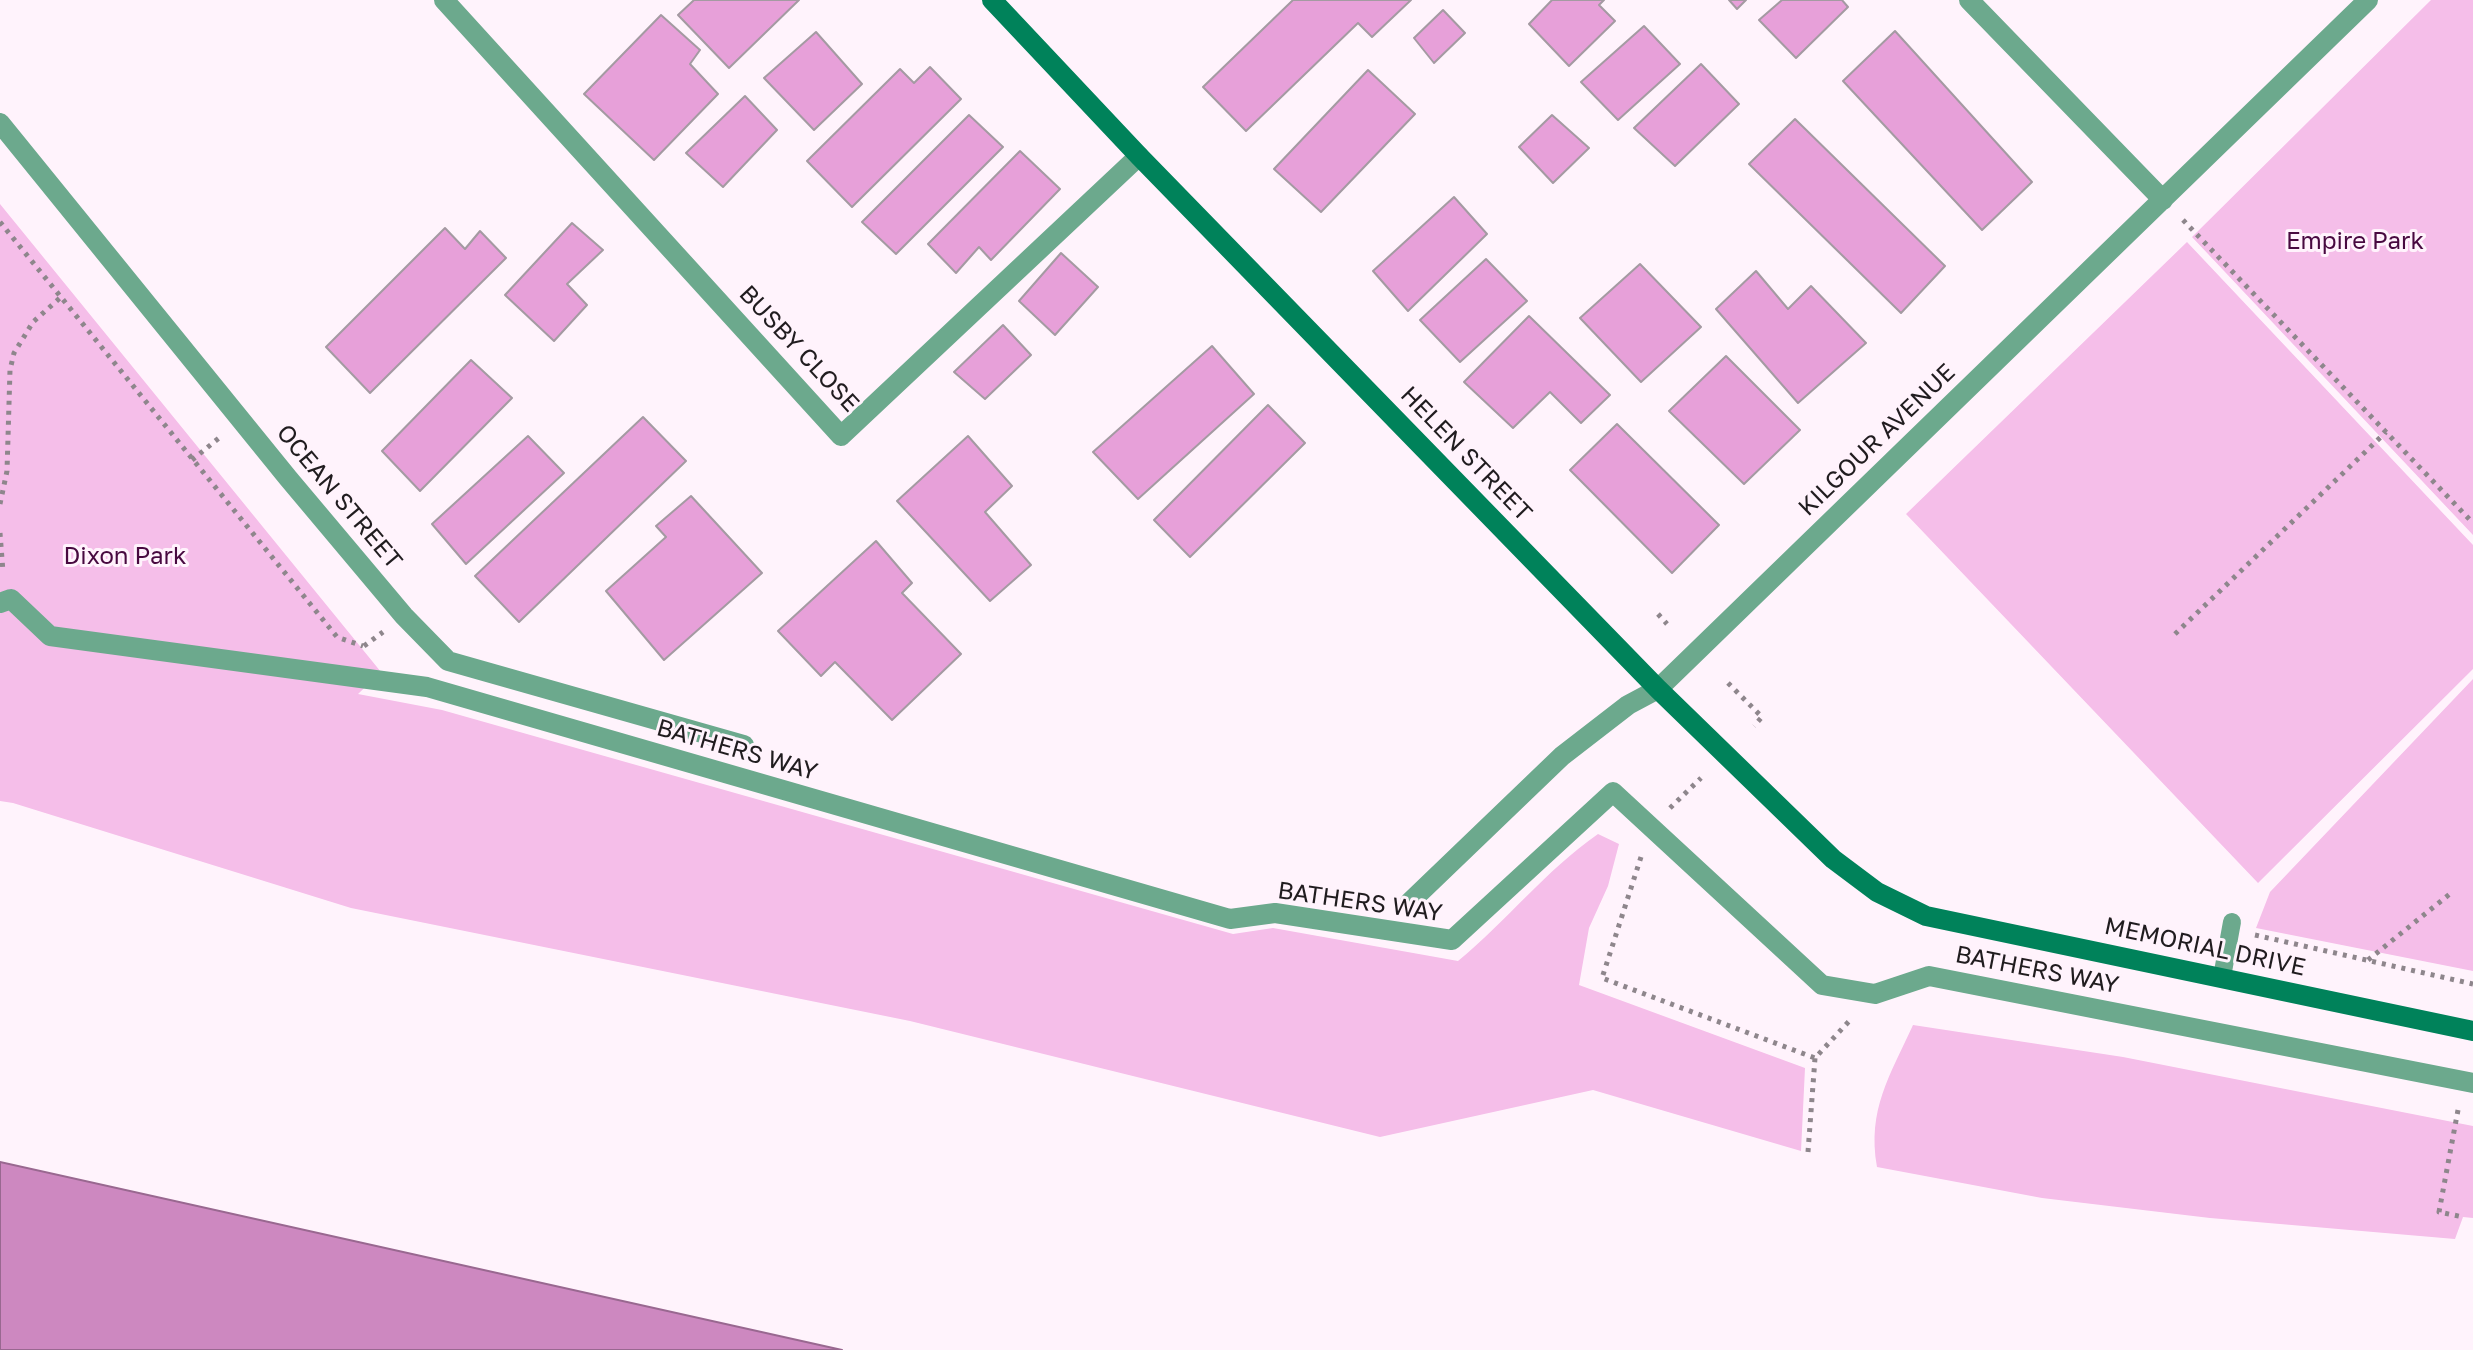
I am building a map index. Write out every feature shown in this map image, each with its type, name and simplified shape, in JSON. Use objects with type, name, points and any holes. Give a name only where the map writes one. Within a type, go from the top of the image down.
[{"type":"main road","name":"HELEN STREET","points":[[992,0],[1139,156],[1658,689],[1833,859],[1877,892],[1926,916]]},
{"type":"main road","name":"MEMORIAL DRIVE","points":[[1926,916],[2473,1031]]},
{"type":"street","name":"BUSBY CLOSE","points":[[444,0],[841,436],[1139,156]]},
{"type":"street","points":[[1969,0],[2163,200]]},
{"type":"street","name":"KILGOUR AVENUE","points":[[1410,902],[1562,756],[1628,705],[1658,689],[2368,0]]},
{"type":"street","name":"OCEAN STREET","points":[[0,123],[298,489],[404,616],[448,661],[744,745]]},
{"type":"street","name":"BATHERS WAY","points":[[5,601],[50,636],[427,687],[1230,919],[1275,913],[1452,940],[1613,792],[1822,985],[1875,994],[1929,976],[2468,1082]]},
{"type":"lane","points":[[2222,977],[2232,926]]},
{"type":"path","points":[[2163,200],[2473,523]]},
{"type":"path","points":[[0,222],[337,637],[378,651]]},
{"type":"path","points":[[0,504],[7,471],[10,370],[14,353],[33,322],[61,297]]},
{"type":"path","points":[[2175,634],[2386,432]]},
{"type":"path","points":[[0,533],[5,601]]},
{"type":"path","points":[[1658,614],[1667,624]]},
{"type":"path","points":[[1728,683],[1762,717],[1754,726]]},
{"type":"path","points":[[1701,778],[1651,827],[1602,978],[1815,1058]]},
{"type":"path","points":[[2367,961],[2451,893]]},
{"type":"path","points":[[2232,926],[2367,961],[2473,984]]},
{"type":"path","points":[[1808,1152],[1815,1058],[1875,994]]},
{"type":"path","points":[[2463,1217],[2439,1212],[2468,1082]]},
{"type":"green space","name":"Empire Park","points":[[2431,0],[2473,0],[2473,535],[2192,237]]},
{"type":"green space","name":"Dixon Park","points":[[0,204],[381,672],[358,694],[442,710],[1233,934],[1273,928],[1458,961],[1561,863],[1598,834],[1619,844],[1608,886],[1589,928],[1579,985],[1805,1068],[1801,1151],[1593,1090],[1380,1137],[910,1021],[351,908],[0,801]]},
{"type":"green space","points":[[2187,242],[2473,545],[2473,669],[2258,883],[1906,514]]},
{"type":"green space","points":[[2473,679],[2473,971],[2256,928],[2270,892]]},
{"type":"green space","points":[[1913,1025],[2123,1057],[2473,1126],[2473,1218],[2463,1217],[2455,1239],[2210,1218],[2042,1198],[1877,1167],[1875,1128],[1878,1110]]},
{"type":"shaded area","points":[[0,1162],[842,1350],[0,1350]]},
{"type":"building","points":[[694,0],[799,0],[729,68],[678,15]]},
{"type":"building","points":[[1293,0],[1411,0],[1372,37],[1358,23],[1246,131],[1203,87]]},
{"type":"building","points":[[1552,0],[1604,0],[1599,5],[1615,21],[1569,66],[1529,24]]},
{"type":"building","points":[[1729,0],[1746,0],[1737,9]]},
{"type":"building","points":[[1782,0],[1842,0],[1848,7],[1796,58],[1759,20]]},
{"type":"building","points":[[1443,10],[1465,33],[1434,63],[1414,38]]},
{"type":"building","points":[[661,15],[700,50],[690,64],[718,94],[654,160],[584,94]]},
{"type":"building","points":[[1644,26],[1680,64],[1618,120],[1581,82]]},
{"type":"building","points":[[1895,31],[2032,182],[1982,230],[1843,81]]},
{"type":"building","points":[[816,32],[862,84],[814,130],[764,78]]},
{"type":"building","points":[[1701,64],[1739,104],[1675,166],[1634,128]]},
{"type":"building","points":[[930,67],[961,99],[852,207],[807,161],[900,69],[914,83]]},
{"type":"building","points":[[1368,70],[1415,114],[1321,212],[1274,169]]},
{"type":"building","points":[[745,96],[777,130],[723,187],[686,153]]},
{"type":"building","points":[[969,115],[1003,147],[896,254],[862,222]]},
{"type":"building","points":[[1552,115],[1589,148],[1553,183],[1519,147]]},
{"type":"building","points":[[1795,119],[1945,266],[1901,313],[1749,164]]},
{"type":"building","points":[[1020,151],[1060,189],[991,260],[979,247],[956,273],[928,244]]},
{"type":"building","points":[[1454,197],[1487,234],[1408,311],[1373,271]]},
{"type":"building","points":[[572,223],[603,250],[567,284],[587,305],[554,341],[505,295]]},
{"type":"building","points":[[445,228],[465,249],[480,231],[506,258],[370,393],[326,347]]},
{"type":"building","points":[[1061,253],[1098,287],[1055,335],[1019,301]]},
{"type":"building","points":[[1486,259],[1527,301],[1460,362],[1420,320]]},
{"type":"building","points":[[1640,264],[1701,327],[1641,382],[1580,318]]},
{"type":"building","points":[[1756,271],[1788,309],[1811,286],[1866,343],[1798,403],[1716,309]]},
{"type":"building","points":[[1529,316],[1610,395],[1581,423],[1550,392],[1513,428],[1464,382]]},
{"type":"building","points":[[1003,325],[1031,355],[985,399],[954,372]]},
{"type":"building","points":[[1212,346],[1254,394],[1138,499],[1093,452]]},
{"type":"building","points":[[1726,356],[1800,430],[1744,484],[1669,411]]},
{"type":"building","points":[[471,360],[512,398],[420,491],[382,451]]},
{"type":"building","points":[[1268,405],[1305,443],[1190,557],[1154,520]]},
{"type":"building","points":[[643,417],[686,461],[519,622],[475,576]]},
{"type":"building","points":[[1617,424],[1719,525],[1672,573],[1570,470]]},
{"type":"building","points":[[528,436],[564,473],[466,564],[432,524]]},
{"type":"building","points":[[968,436],[1012,486],[985,512],[1031,565],[990,601],[897,501]]},
{"type":"building","points":[[691,496],[762,573],[664,660],[606,591],[666,537],[656,526]]},
{"type":"building","points":[[876,541],[912,583],[902,593],[961,654],[892,720],[835,662],[821,676],[778,631]]}]
